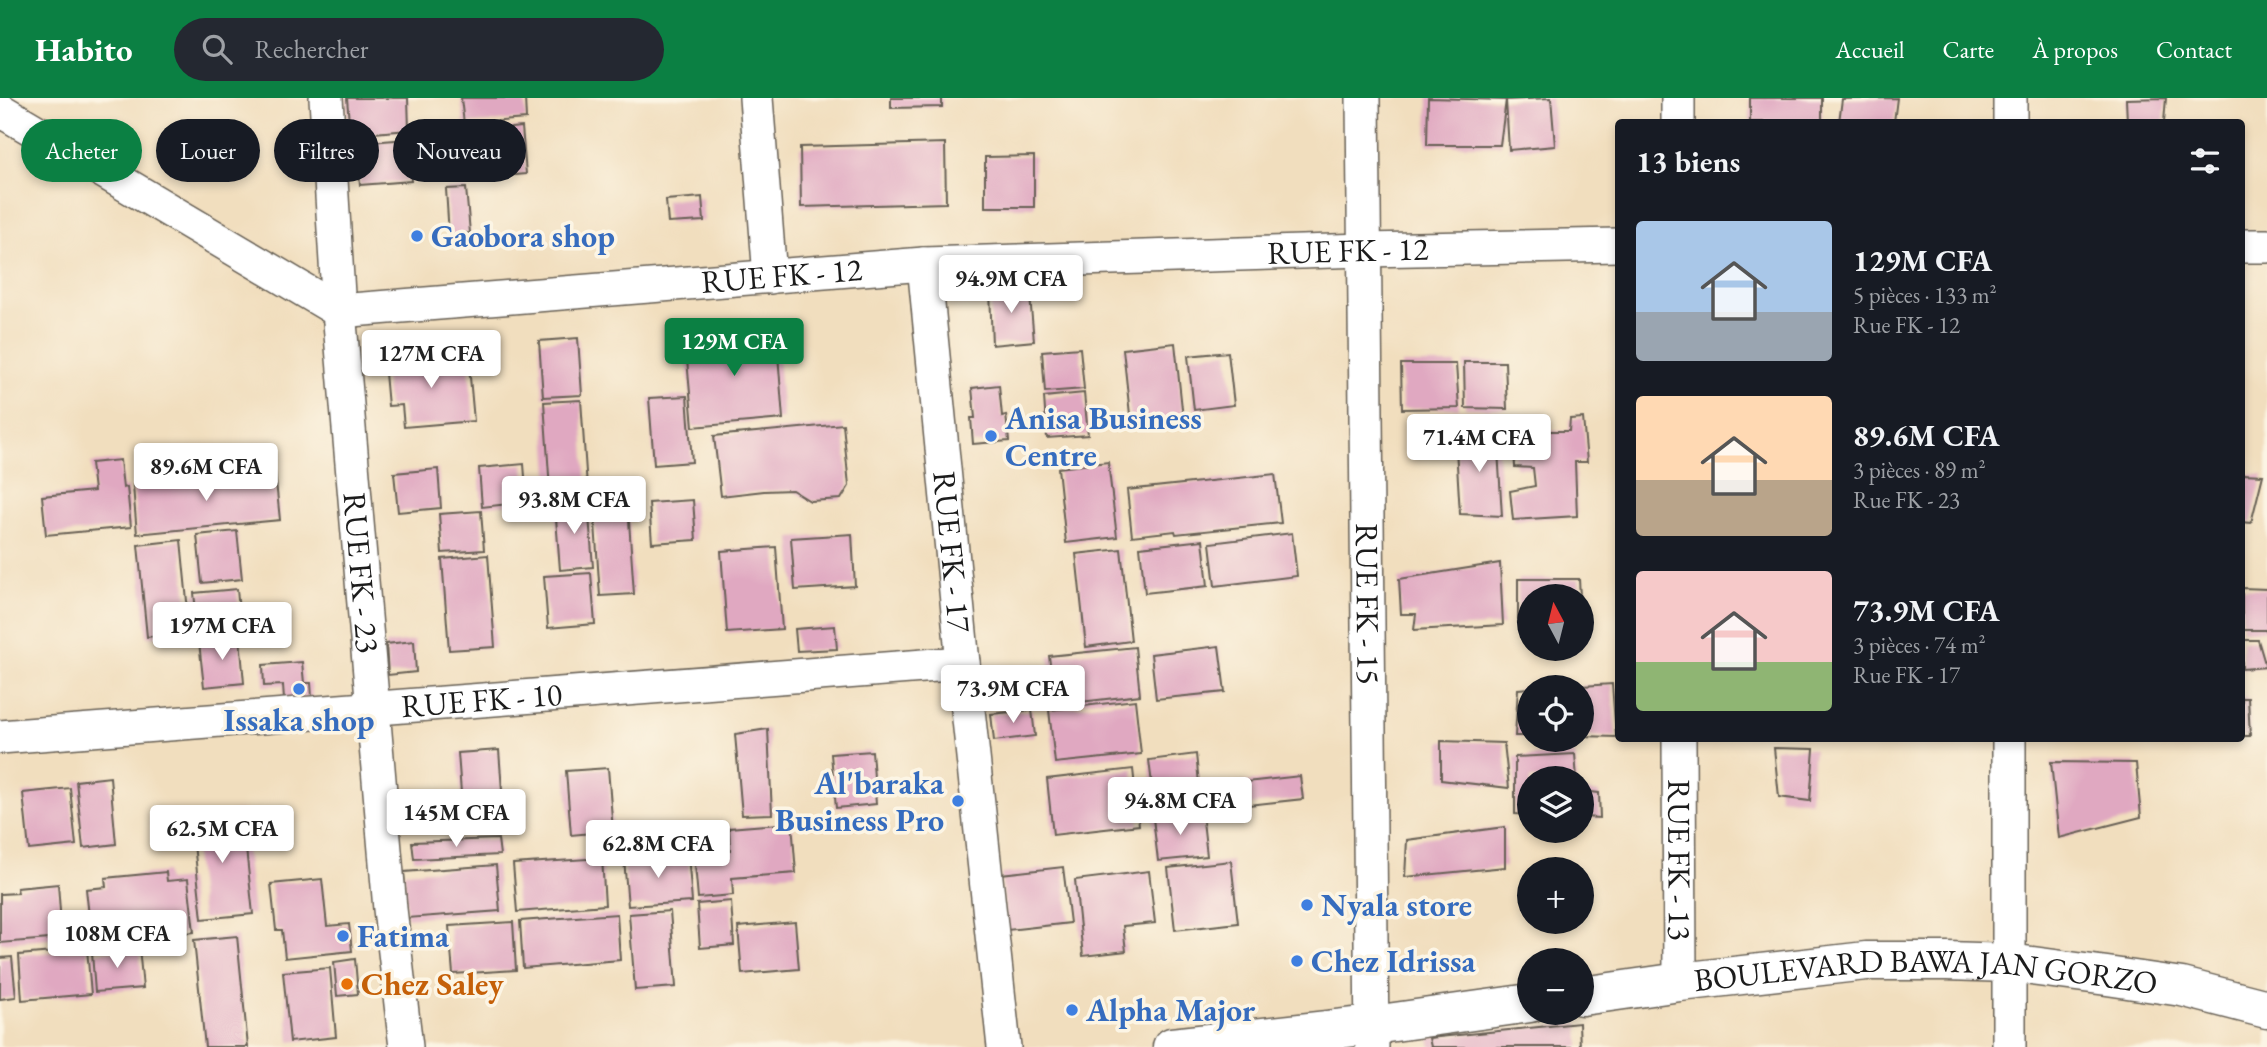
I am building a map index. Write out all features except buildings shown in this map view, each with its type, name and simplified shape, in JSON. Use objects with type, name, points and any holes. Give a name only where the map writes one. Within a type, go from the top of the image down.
[{"type":"main road","name":"BOULEVARD BAWA JAN GORZO","points":[[1594,994],[1866,961],[2009,963],[2182,987],[2267,1009]]},
{"type":"main road","points":[[1172,1047],[1373,1036],[1517,1006]]},
{"type":"street","name":"RUE FK - 23","points":[[326,98],[339,311],[390,909],[406,1047]]},
{"type":"street","points":[[756,98],[770,277]]},
{"type":"street","name":"RUE FK - 15","points":[[1363,98],[1373,1036]]},
{"type":"street","points":[[1678,98],[1678,119]]},
{"type":"street","points":[[2010,98],[2010,119]]},
{"type":"street","points":[[0,110],[339,311]]},
{"type":"street","name":"RUE FK - 12","points":[[339,311],[924,264],[1615,245]]},
{"type":"street","points":[[2245,246],[2267,246]]},
{"type":"street","name":"RUE FK - 17","points":[[924,264],[1004,1047]]},
{"type":"street","name":"RUE FK - 10","points":[[0,737],[963,663]]},
{"type":"street","name":"RUE FK - 13","points":[[1679,742],[1680,982]]},
{"type":"street","points":[[2009,742],[2009,1047]]},
{"type":"place","name":"Gaobora shop","points":[[417,236]]},
{"type":"place","name":"Anisa Business Centre","points":[[991,436]]},
{"type":"place","name":"Issaka shop","points":[[299,689]]},
{"type":"place","name":"Al'baraka Business Pro","points":[[958,801]]},
{"type":"place","name":"Nyala store","points":[[1307,905]]},
{"type":"place","name":"Fatima","points":[[343,936]]},
{"type":"place","name":"Chez Idrissa","points":[[1297,961]]},
{"type":"place","name":"Chez Saley","points":[[347,984]]},
{"type":"place","name":"Alpha Major","points":[[1072,1010]]}]
